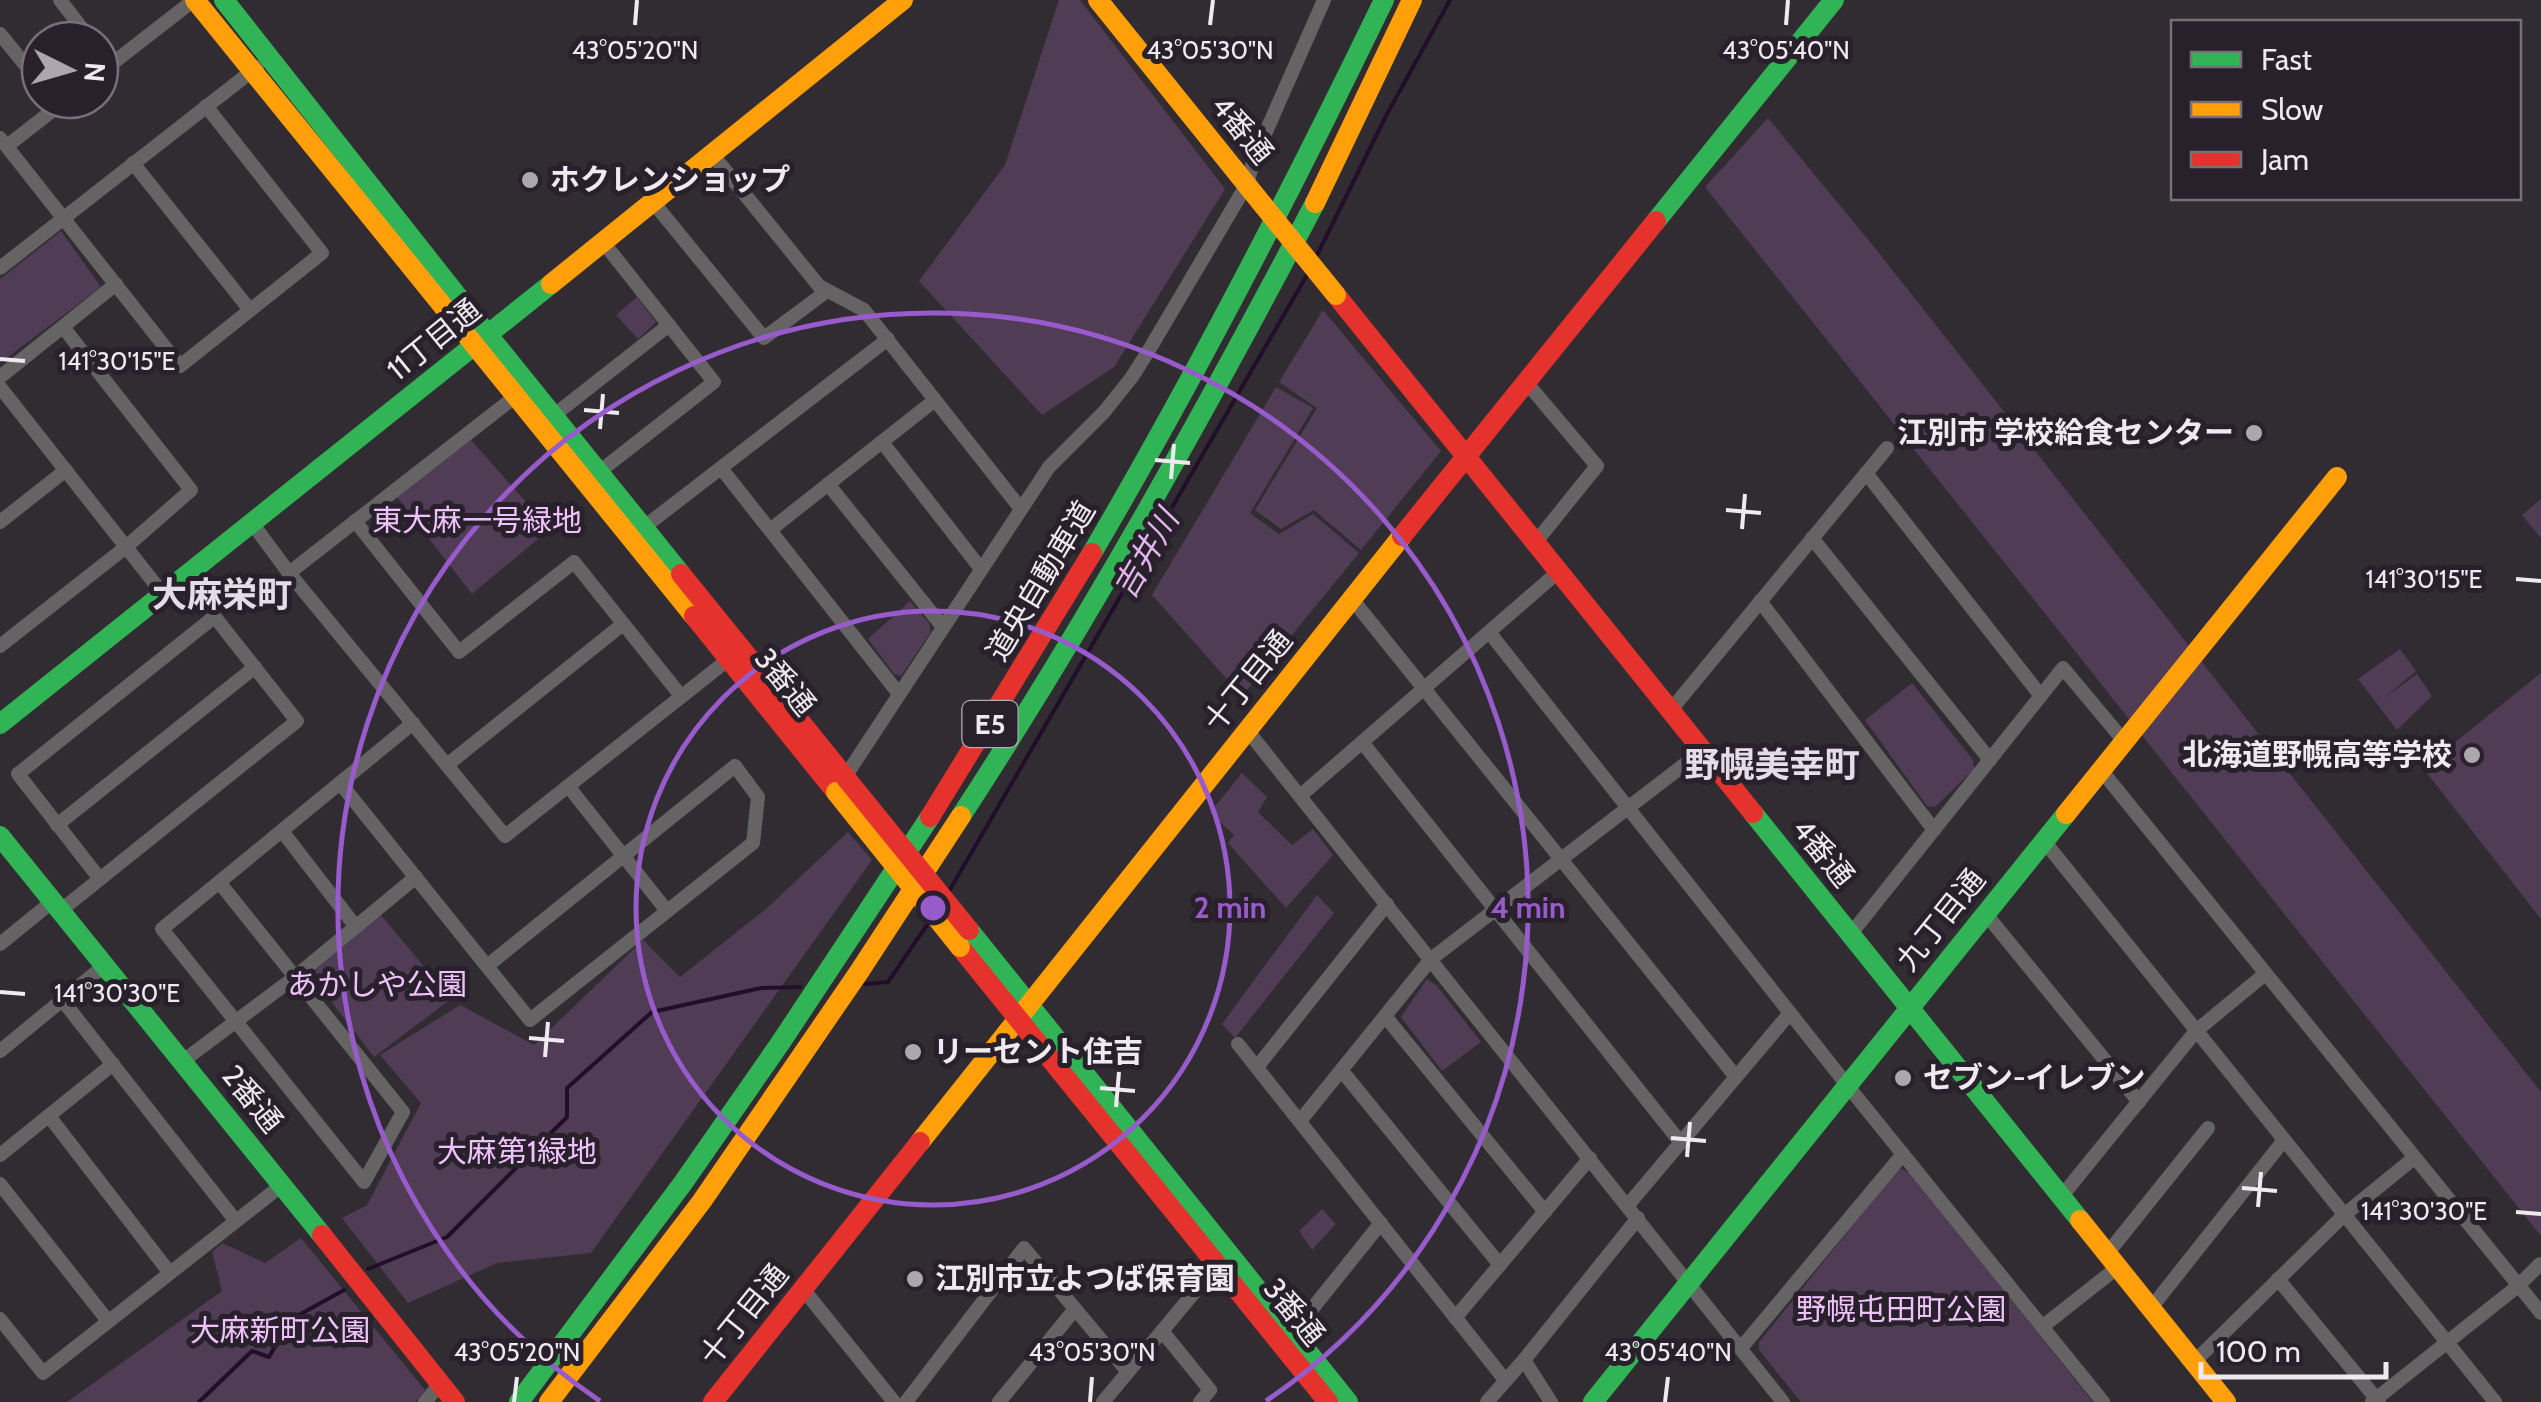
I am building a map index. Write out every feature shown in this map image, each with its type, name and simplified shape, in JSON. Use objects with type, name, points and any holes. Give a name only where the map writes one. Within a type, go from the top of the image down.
[{"type":"main road","name":"3番通","points":[[194,0],[482,340]]},
{"type":"main road","name":"3番通","points":[[224,0],[522,391],[1288,1339],[1328,1402]]},
{"type":"main road","name":"11丁目通","points":[[0,724],[902,0]]},
{"type":"main road","name":"4番通","points":[[1098,0],[2226,1402]]},
{"type":"main road","points":[[1323,132],[1375,0]]},
{"type":"main road","name":"道央自動車道","points":[[519,1402],[692,1170],[836,962],[990,724],[1112,522],[1232,306],[1323,132],[1384,0]]},
{"type":"main road","name":"道央自動車道","points":[[550,1402],[702,1201],[859,972],[1012,736],[1133,536],[1254,318],[1333,168],[1412,0]]},
{"type":"main road","name":"十丁目通","points":[[723,1397],[802,1289],[1834,0]]},
{"type":"main road","name":"3番通","points":[[522,391],[553,416],[599,472],[637,533]]},
{"type":"main road","name":"九丁目通","points":[[1593,1402],[2338,477]]},
{"type":"main road","name":"2番通","points":[[0,836],[448,1394]]},
{"type":"main road","name":"3番通","points":[[1023,1012],[1217,1264],[1348,1402]]},
{"type":"street","points":[[60,0],[76,20]]},
{"type":"street","points":[[120,57],[194,0]]},
{"type":"street","points":[[841,785],[1050,466],[1104,412],[1132,377],[1247,184],[1254,158],[1324,0]]},
{"type":"street","points":[[0,34],[20,58]]},
{"type":"street","points":[[1,265],[269,57]]},
{"type":"street","points":[[34,120],[3,142],[180,366],[322,253],[206,106]]},
{"type":"street","points":[[712,154],[819,286],[864,310],[1021,510]]},
{"type":"street","points":[[134,163],[250,310]]},
{"type":"street","points":[[653,202],[764,338],[827,290]]},
{"type":"street","points":[[599,472],[714,382],[603,242]]},
{"type":"street","points":[[0,377],[116,284]]},
{"type":"street","points":[[553,416],[668,325]]},
{"type":"street","points":[[0,646],[192,490],[63,326]]},
{"type":"street","points":[[637,533],[888,340]]},
{"type":"street","points":[[1526,382],[1597,466],[1536,544]]},
{"type":"street","points":[[0,387],[163,594]]},
{"type":"street","points":[[289,572],[522,391]]},
{"type":"street","points":[[770,530],[935,400]]},
{"type":"street","points":[[882,442],[981,569]]},
{"type":"street","points":[[1670,711],[1887,448]]},
{"type":"street","points":[[721,468],[899,694]]},
{"type":"street","points":[[0,522],[66,470]]},
{"type":"street","points":[[1866,473],[2041,696]]},
{"type":"street","points":[[828,484],[942,628]]},
{"type":"street","points":[[355,521],[459,652],[574,562],[681,696]]},
{"type":"street","points":[[252,523],[505,836],[735,654]]},
{"type":"street","points":[[1812,538],[1990,760]]},
{"type":"street","points":[[1300,796],[1558,572]]},
{"type":"street","points":[[0,944],[100,879],[297,721],[184,578]]},
{"type":"street","points":[[1352,599],[1736,1077]]},
{"type":"street","points":[[1760,601],[1934,830]]},
{"type":"street","points":[[100,879],[18,774],[214,617]]},
{"type":"street","points":[[447,765],[623,624]]},
{"type":"street","points":[[1489,632],[2103,1402]]},
{"type":"street","points":[[58,825],[255,667]]},
{"type":"street","points":[[1850,935],[2063,668],[2124,741]]},
{"type":"street","points":[[219,882],[403,1112],[364,1182],[162,928],[413,723]]},
{"type":"street","points":[[1248,730],[1783,1402]]},
{"type":"street","points":[[1362,742],[1681,1143]]},
{"type":"street","points":[[1300,1122],[1431,960],[1702,751]]},
{"type":"street","points":[[340,783],[530,1020],[753,842],[758,797],[735,766],[487,966]]},
{"type":"street","points":[[2101,770],[2541,1313]]},
{"type":"street","points":[[568,786],[666,911]]},
{"type":"street","points":[[282,831],[356,927]]},
{"type":"street","points":[[2044,841],[2495,1402]]},
{"type":"street","points":[[183,1061],[416,877]]},
{"type":"street","points":[[1257,1067],[1387,904]]},
{"type":"street","points":[[1986,913],[2139,1102]]},
{"type":"street","points":[[0,1051],[105,965]]},
{"type":"street","points":[[2062,1197],[2196,1031],[2266,974]]},
{"type":"street","points":[[63,1001],[236,1220]]},
{"type":"street","points":[[1487,1402],[1524,1360],[1681,1143],[1790,1013]]},
{"type":"street","points":[[1385,1016],[1545,1212]]},
{"type":"street","points":[[1238,1044],[1505,1380]]},
{"type":"street","points":[[0,1155],[113,1064]]},
{"type":"street","points":[[1342,1071],[1500,1265]]},
{"type":"street","points":[[49,1116],[170,1272]]},
{"type":"street","points":[[2042,1327],[2113,1260],[2208,1128]]},
{"type":"street","points":[[2151,1308],[2284,1140]]},
{"type":"street","points":[[1741,1348],[1903,1154]]},
{"type":"street","points":[[1456,1318],[1590,1158]]},
{"type":"street","points":[[2194,1362],[2344,1215],[2414,1158]]},
{"type":"street","points":[[0,1184],[108,1321]]},
{"type":"street","points":[[0,1318],[42,1374],[282,1184]]},
{"type":"street","points":[[1288,1339],[1381,1223]]},
{"type":"street","points":[[906,1402],[1024,1248],[1128,1372]]},
{"type":"street","points":[[1102,1402],[1217,1264]]},
{"type":"street","points":[[2278,1279],[2375,1401],[2540,1264]]},
{"type":"street","points":[[802,1289],[894,1402]]},
{"type":"street","points":[[999,1402],[1075,1309]]},
{"type":"street","points":[[1162,1331],[1210,1390],[1200,1402]]},
{"type":"street","points":[[1524,1360],[1550,1402]]},
{"type":"street","points":[[426,1402],[448,1394]]},
{"type":"green space","points":[[1059,0],[1080,0],[1225,189],[1114,367],[1042,415],[919,281],[1005,165]]},
{"type":"green space","points":[[1768,118],[2541,1092],[2541,1236],[1705,187]]},
{"type":"green space","points":[[61,231],[101,287],[0,363],[0,279]]},
{"type":"green space","points":[[637,297],[656,322],[638,339],[616,315]]},
{"type":"green space","points":[[1323,310],[1441,451],[1361,550],[1314,510],[1281,529],[1255,510],[1317,408],[1279,382]]},
{"type":"green space","points":[[1276,387],[1313,408],[1250,513],[1279,534],[1313,514],[1359,553],[1242,696],[1152,595]]},
{"type":"green space","name":"東大麻一号緑地","points":[[471,440],[550,529],[472,594],[397,497]]},
{"type":"green space","points":[[2541,499],[2541,538],[2522,515]]},
{"type":"green space","points":[[910,601],[929,623],[931,632],[901,676],[894,674],[868,639]]},
{"type":"green space","points":[[2400,649],[2416,671],[2384,698],[2417,674],[2432,696],[2397,730],[2358,679]]},
{"type":"green space","points":[[2541,673],[2541,919],[2423,768]]},
{"type":"green space","points":[[1912,683],[1973,760],[1974,769],[1935,807],[1927,806],[1865,720]]},
{"type":"green space","points":[[1242,773],[1267,797],[1258,812],[1292,845],[1313,829],[1333,855],[1286,908],[1228,843],[1234,835],[1210,813]]},
{"type":"green space","name":"大麻第1緑地","points":[[848,832],[872,860],[591,1253],[497,1263],[408,1303],[342,1218],[367,1205],[421,1103],[380,1055],[460,1005],[534,1045],[643,940],[680,977],[767,908]]},
{"type":"green space","points":[[1317,895],[1334,913],[1235,1038],[1222,1024]]},
{"type":"green space","name":"あかしや公園","points":[[381,915],[451,999],[374,1057],[310,974]]},
{"type":"green space","points":[[1427,979],[1437,986],[1481,1042],[1442,1071],[1401,1017]]},
{"type":"green space","name":"野幌屯田町公園","points":[[1899,1168],[1910,1173],[2093,1402],[1801,1402],[1759,1350],[1759,1342]]},
{"type":"green space","points":[[1322,1209],[1336,1224],[1312,1250],[1299,1231]]},
{"type":"green space","name":"大麻新町公園","points":[[301,1238],[425,1390],[416,1402],[67,1402],[222,1291],[212,1252],[222,1243],[265,1263]]},
{"type":"waterway","name":"吉井川","points":[[1316,257],[1387,114],[1450,0]]},
{"type":"waterway","name":"吉井川","points":[[948,893],[1307,275]]},
{"type":"waterway","name":"吉井川","points":[[865,984],[888,982],[929,922]]},
{"type":"waterway","points":[[368,1269],[447,1237],[567,1117],[567,1088],[652,1012],[761,988],[800,987]]},
{"type":"waterway","points":[[199,1402],[252,1351],[269,1357],[290,1320],[344,1290]]},
{"type":"traffic: fast","points":[[224,0],[681,574]]},
{"type":"traffic: fast","points":[[1092,553],[1244,279],[1384,0]]},
{"type":"traffic: fast","points":[[1656,221],[1834,0]]},
{"type":"traffic: fast","points":[[961,816],[1145,514],[1315,203]]},
{"type":"traffic: fast","points":[[0,724],[551,284]]},
{"type":"traffic: fast","points":[[1753,813],[2080,1220]]},
{"type":"traffic: fast","points":[[1593,1402],[2066,814]]},
{"type":"traffic: fast","points":[[519,1402],[683,1183],[930,817]]},
{"type":"traffic: fast","points":[[0,836],[322,1235]]},
{"type":"traffic: fast","points":[[969,930],[1348,1402]]},
{"type":"traffic: slow","points":[[195,0],[694,616]]},
{"type":"traffic: slow","points":[[551,284],[903,0]]},
{"type":"traffic: slow","points":[[1098,0],[1263,205]]},
{"type":"traffic: slow","points":[[1315,203],[1412,0]]},
{"type":"traffic: slow","points":[[1263,205],[1336,295]]},
{"type":"traffic: slow","points":[[2066,814],[2337,477]]},
{"type":"traffic: slow","points":[[920,1142],[1402,536]]},
{"type":"traffic: slow","points":[[836,792],[960,947]]},
{"type":"traffic: slow","points":[[549,1402],[702,1201],[961,816]]},
{"type":"traffic: slow","points":[[2080,1220],[2226,1402]]},
{"type":"traffic: jam","points":[[1402,536],[1656,221]]},
{"type":"traffic: jam","points":[[1336,295],[1753,813]]},
{"type":"traffic: jam","points":[[930,817],[1092,553]]},
{"type":"traffic: jam","points":[[681,574],[845,777]]},
{"type":"traffic: jam","points":[[694,616],[836,792]]},
{"type":"traffic: jam","points":[[845,777],[969,930]]},
{"type":"traffic: jam","points":[[960,947],[1328,1402]]},
{"type":"traffic: jam","points":[[713,1402],[920,1142]]},
{"type":"traffic: jam","points":[[322,1235],[455,1402]]},
{"type":"place","name":"ホクレンショップ","points":[[530,180]]},
{"type":"place","name":"江別市 学校給食センター","points":[[2254,433]]},
{"type":"place","name":"北海道野幌高等学校","points":[[2472,755]]},
{"type":"place","name":"リーセント住吉","points":[[913,1052]]},
{"type":"place","name":"セブン-イレブン","points":[[1903,1078]]},
{"type":"place","name":"江別市立よつば保育園","points":[[915,1279]]},
{"type":"district","name":"大麻栄町","points":[[222,595]]},
{"type":"district","name":"野幌美幸町","points":[[1772,765]]}]
